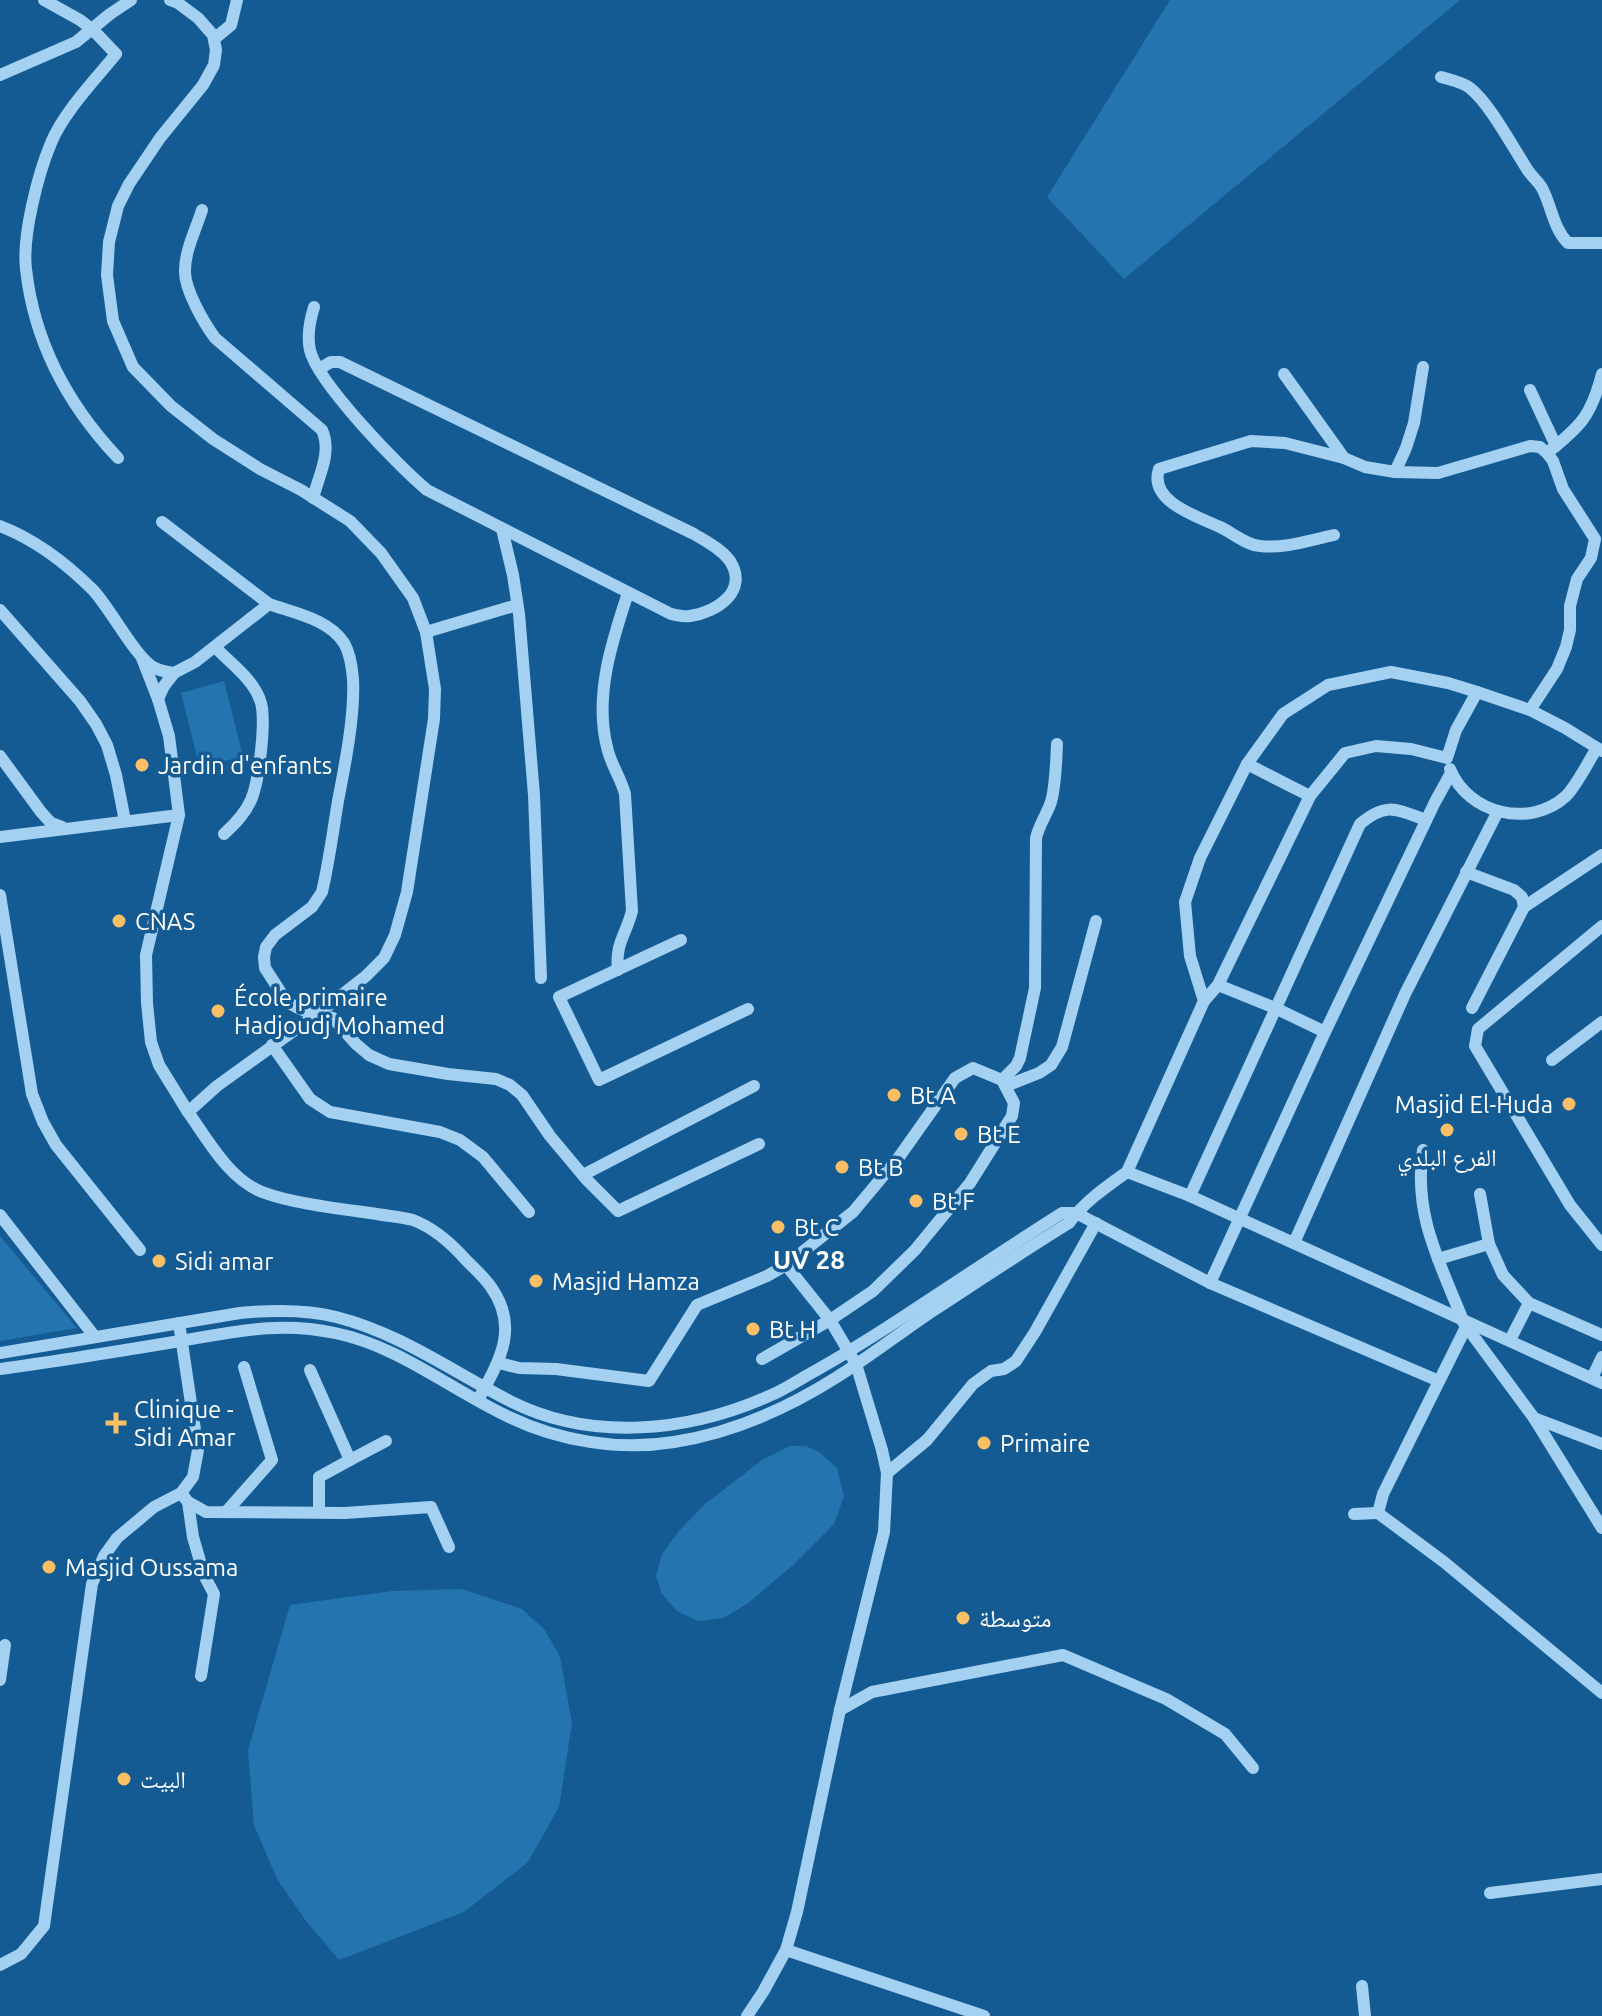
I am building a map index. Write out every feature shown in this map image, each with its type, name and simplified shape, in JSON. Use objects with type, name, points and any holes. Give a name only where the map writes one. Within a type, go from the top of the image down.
[{"type":"street","points":[[44,0],[80,20],[116,54],[63,121],[51,142],[37,184],[25,266],[44,344],[58,376],[80,414],[118,458]]},
{"type":"street","points":[[0,75],[76,42],[131,0]]},
{"type":"street","points":[[170,0],[198,18],[213,35],[216,50],[214,65],[203,85],[160,138],[118,206],[109,242],[107,275],[113,321],[133,367],[171,406],[213,439],[350,521],[381,553],[413,598],[426,632],[435,689],[434,719],[407,892],[395,935],[384,958],[366,976],[217,1086],[188,1112]]},
{"type":"street","points":[[214,39],[231,25],[237,0]]},
{"type":"street","points":[[1441,77],[1464,84],[1478,97],[1541,188],[1562,237],[1568,243],[1602,243]]},
{"type":"street","points":[[202,210],[184,273],[193,298],[204,324],[215,338],[322,430],[326,452],[313,498]]},
{"type":"street","points":[[314,307],[310,352],[319,369],[333,391],[411,477],[427,490],[671,614],[687,617],[704,613],[720,606],[733,593],[737,581],[728,559],[716,547],[694,534],[340,362],[331,362],[319,369]]},
{"type":"street","points":[[1395,472],[1414,423],[1423,367]]},
{"type":"street","points":[[1284,374],[1344,458]]},
{"type":"street","points":[[1551,449],[1589,413],[1602,374]]},
{"type":"street","points":[[1530,390],[1563,489],[1599,543],[1577,579],[1570,606],[1570,630],[1557,669],[1530,710]]},
{"type":"street","points":[[1334,535],[1279,546],[1256,546],[1192,516],[1168,501],[1156,476],[1159,469],[1251,441],[1285,443],[1344,458],[1365,467],[1395,472],[1438,473],[1530,446],[1551,449]]},
{"type":"street","points":[[162,522],[269,604],[315,620],[334,632],[344,643],[350,659],[352,704],[322,892],[312,907],[275,935],[266,947],[264,957],[265,968],[287,1002],[315,1015],[333,1018],[369,1055],[389,1064],[496,1079],[510,1085],[522,1095],[550,1136],[583,1175],[618,1211],[759,1144]]},
{"type":"street","points":[[0,526],[45,551],[107,606],[142,658],[169,736],[179,815],[146,955],[151,1042],[159,1065],[188,1112],[237,1175],[260,1191],[412,1220],[452,1244],[491,1287],[506,1319],[503,1352],[478,1400]]},
{"type":"street","points":[[502,529],[517,605],[534,795],[541,978]]},
{"type":"street","points":[[618,970],[617,948],[632,911],[628,838],[625,794],[607,748],[603,709],[608,665],[628,593]]},
{"type":"street","points":[[158,699],[174,673],[195,662],[269,604]]},
{"type":"street","points":[[426,632],[517,605]]},
{"type":"street","points":[[0,610],[80,701],[96,724],[107,745],[125,821]]},
{"type":"street","points":[[215,647],[253,685],[261,700],[263,715],[257,780],[251,800],[241,818],[224,834]]},
{"type":"street","points":[[142,658],[155,669],[174,673]]},
{"type":"street","points":[[1204,1001],[1190,956],[1185,902],[1200,858],[1247,764],[1283,714],[1328,685],[1391,672],[1448,683],[1477,692],[1530,710],[1600,750],[1566,795],[1541,812],[1517,815],[1475,801],[1451,773],[1447,758],[1456,730],[1477,692]]},
{"type":"street","points":[[1004,1083],[1020,1058],[1035,988],[1036,838],[1052,795],[1057,744]]},
{"type":"street","points":[[1076,1213],[1127,1172],[1204,1001],[1218,985],[1310,796],[1345,753],[1376,746],[1411,749],[1447,758]]},
{"type":"street","points":[[0,756],[41,812],[51,823],[65,829]]},
{"type":"street","points":[[1247,764],[1310,796]]},
{"type":"street","points":[[1210,1283],[1325,1032],[1451,773]]},
{"type":"street","points":[[1190,1196],[1360,824],[1373,812],[1386,809],[1399,810],[1426,820]]},
{"type":"street","points":[[1294,1243],[1376,1055],[1498,811]]},
{"type":"street","points":[[0,837],[179,815]]},
{"type":"street","points":[[1472,1008],[1524,907],[1602,855]]},
{"type":"street","points":[[1466,872],[1514,890],[1522,897],[1524,907]]},
{"type":"street","points":[[0,895],[32,1094],[43,1122],[56,1145],[140,1250]]},
{"type":"street","points":[[1004,1083],[1039,1073],[1051,1065],[1062,1047],[1096,921]]},
{"type":"street","points":[[1602,926],[1478,1029],[1475,1046],[1570,1205],[1602,1245]]},
{"type":"street","points":[[681,940],[559,997],[599,1080],[748,1009]]},
{"type":"street","points":[[1218,985],[1325,1032]]},
{"type":"street","points":[[1552,1060],[1602,1022]]},
{"type":"street","points":[[272,1045],[310,1099],[330,1112],[440,1132],[460,1140],[483,1157],[529,1212]]},
{"type":"street","points":[[499,1363],[519,1368],[556,1369],[649,1381],[697,1305],[713,1291],[767,1276],[786,1265],[853,1212],[899,1157],[928,1105],[955,1078],[973,1068],[1004,1083],[1014,1103],[1012,1116],[991,1139],[970,1183],[938,1214],[915,1250],[879,1278],[873,1291],[830,1320],[781,1344],[762,1359]]},
{"type":"street","points":[[583,1175],[754,1086]]},
{"type":"street","points":[[1423,1150],[1423,1215],[1462,1320],[1534,1418],[1602,1528]]},
{"type":"street","points":[[1127,1172],[1190,1196],[1597,1380],[1602,1357]]},
{"type":"street","points":[[864,1177],[875,1186]]},
{"type":"street","points":[[1480,1194],[1489,1244],[1503,1275],[1529,1303],[1602,1335]]},
{"type":"street","points":[[0,1353],[262,1311],[291,1311],[334,1316],[362,1324],[410,1345],[526,1409],[581,1424],[626,1428],[666,1427],[706,1418],[769,1396],[853,1358],[1062,1213],[1076,1213],[1210,1283],[1439,1381]]},
{"type":"street","points":[[0,1215],[95,1337]]},
{"type":"street","points":[[887,1473],[927,1440],[973,1384],[991,1371],[1004,1369],[1016,1361],[1096,1223]]},
{"type":"street","points":[[792,1239],[802,1252]]},
{"type":"street","points":[[1438,1259],[1489,1244]]},
{"type":"street","points":[[747,2016],[786,1950],[797,1912],[840,1710],[884,1532],[887,1473],[870,1407],[853,1358],[830,1320],[786,1265]]},
{"type":"street","points":[[1510,1340],[1529,1303]]},
{"type":"street","points":[[1378,1513],[1383,1494],[1439,1381],[1462,1320]]},
{"type":"street","points":[[179,1323],[198,1450],[193,1477],[184,1497],[204,1575],[214,1594],[201,1676]]},
{"type":"street","points":[[0,1369],[258,1328],[331,1332],[354,1336],[398,1355],[507,1417],[534,1428],[581,1441],[614,1444],[659,1443],[701,1436],[751,1420],[835,1379],[853,1358]]},
{"type":"street","points":[[226,1512],[272,1460],[244,1367]]},
{"type":"street","points":[[310,1370],[350,1460]]},
{"type":"street","points":[[1534,1418],[1602,1444]]},
{"type":"street","points":[[319,1512],[319,1477],[386,1441]]},
{"type":"street","points":[[184,1497],[206,1512],[345,1513],[431,1507],[449,1547]]},
{"type":"street","points":[[0,1965],[21,1954],[44,1926],[92,1584],[104,1556],[117,1538],[154,1507],[184,1497]]},
{"type":"street","points":[[1354,1514],[1378,1513],[1444,1562],[1602,1693]]},
{"type":"street","points":[[0,1680],[5,1645]]},
{"type":"street","points":[[840,1710],[872,1692],[1063,1655],[1166,1699],[1225,1734],[1253,1768]]},
{"type":"street","points":[[1490,1893],[1602,1879]]},
{"type":"street","points":[[786,1950],[984,2016]]},
{"type":"street","points":[[1362,1986],[1365,2016]]},
{"type":"shaded area","points":[[1170,0],[1460,0],[1124,279],[1047,197]]},
{"type":"shaded area","points":[[224,681],[243,756],[200,768],[181,693]]},
{"type":"shaded area","points":[[0,1236],[77,1328],[0,1341]]},
{"type":"shaded area","points":[[790,1446],[806,1446],[819,1452],[837,1468],[844,1496],[834,1524],[792,1566],[747,1604],[723,1618],[698,1621],[677,1611],[662,1594],[656,1576],[662,1554],[705,1504],[762,1460]]},
{"type":"shaded area","points":[[462,1589],[522,1609],[545,1630],[560,1657],[572,1723],[559,1807],[528,1862],[464,1912],[339,1960],[306,1921],[277,1879],[254,1825],[248,1750],[290,1605],[392,1591]]},
{"type":"place","name":"Jardin d'enfants","points":[[142,765]]},
{"type":"place","name":"CNAS","points":[[119,921]]},
{"type":"place","name":"École primaire Hadjoudj Mohamed","points":[[218,1011]]},
{"type":"place","name":"Bt A","points":[[894,1095]]},
{"type":"place","name":"Masjid El-Huda","points":[[1569,1104]]},
{"type":"place","name":"الفرع البلدي","points":[[1447,1130]]},
{"type":"place","name":"Bt E","points":[[961,1134]]},
{"type":"place","name":"Bt B","points":[[842,1167]]},
{"type":"place","name":"Bt F","points":[[916,1201]]},
{"type":"place","name":"Bt C","points":[[778,1227]]},
{"type":"place","name":"Sidi amar","points":[[159,1261]]},
{"type":"place","name":"Masjid Hamza","points":[[536,1281]]},
{"type":"place","name":"Bt H","points":[[753,1329]]},
{"type":"place","name":"Clinique - Sidi Amar","points":[[116,1423]]},
{"type":"place","name":"Primaire","points":[[984,1443]]},
{"type":"place","name":"Masjid Oussama","points":[[49,1567]]},
{"type":"place","name":"متوسطة","points":[[963,1618]]},
{"type":"place","name":"البيت","points":[[124,1779]]},
{"type":"district","name":"UV 28","points":[[809,1259]]}]
